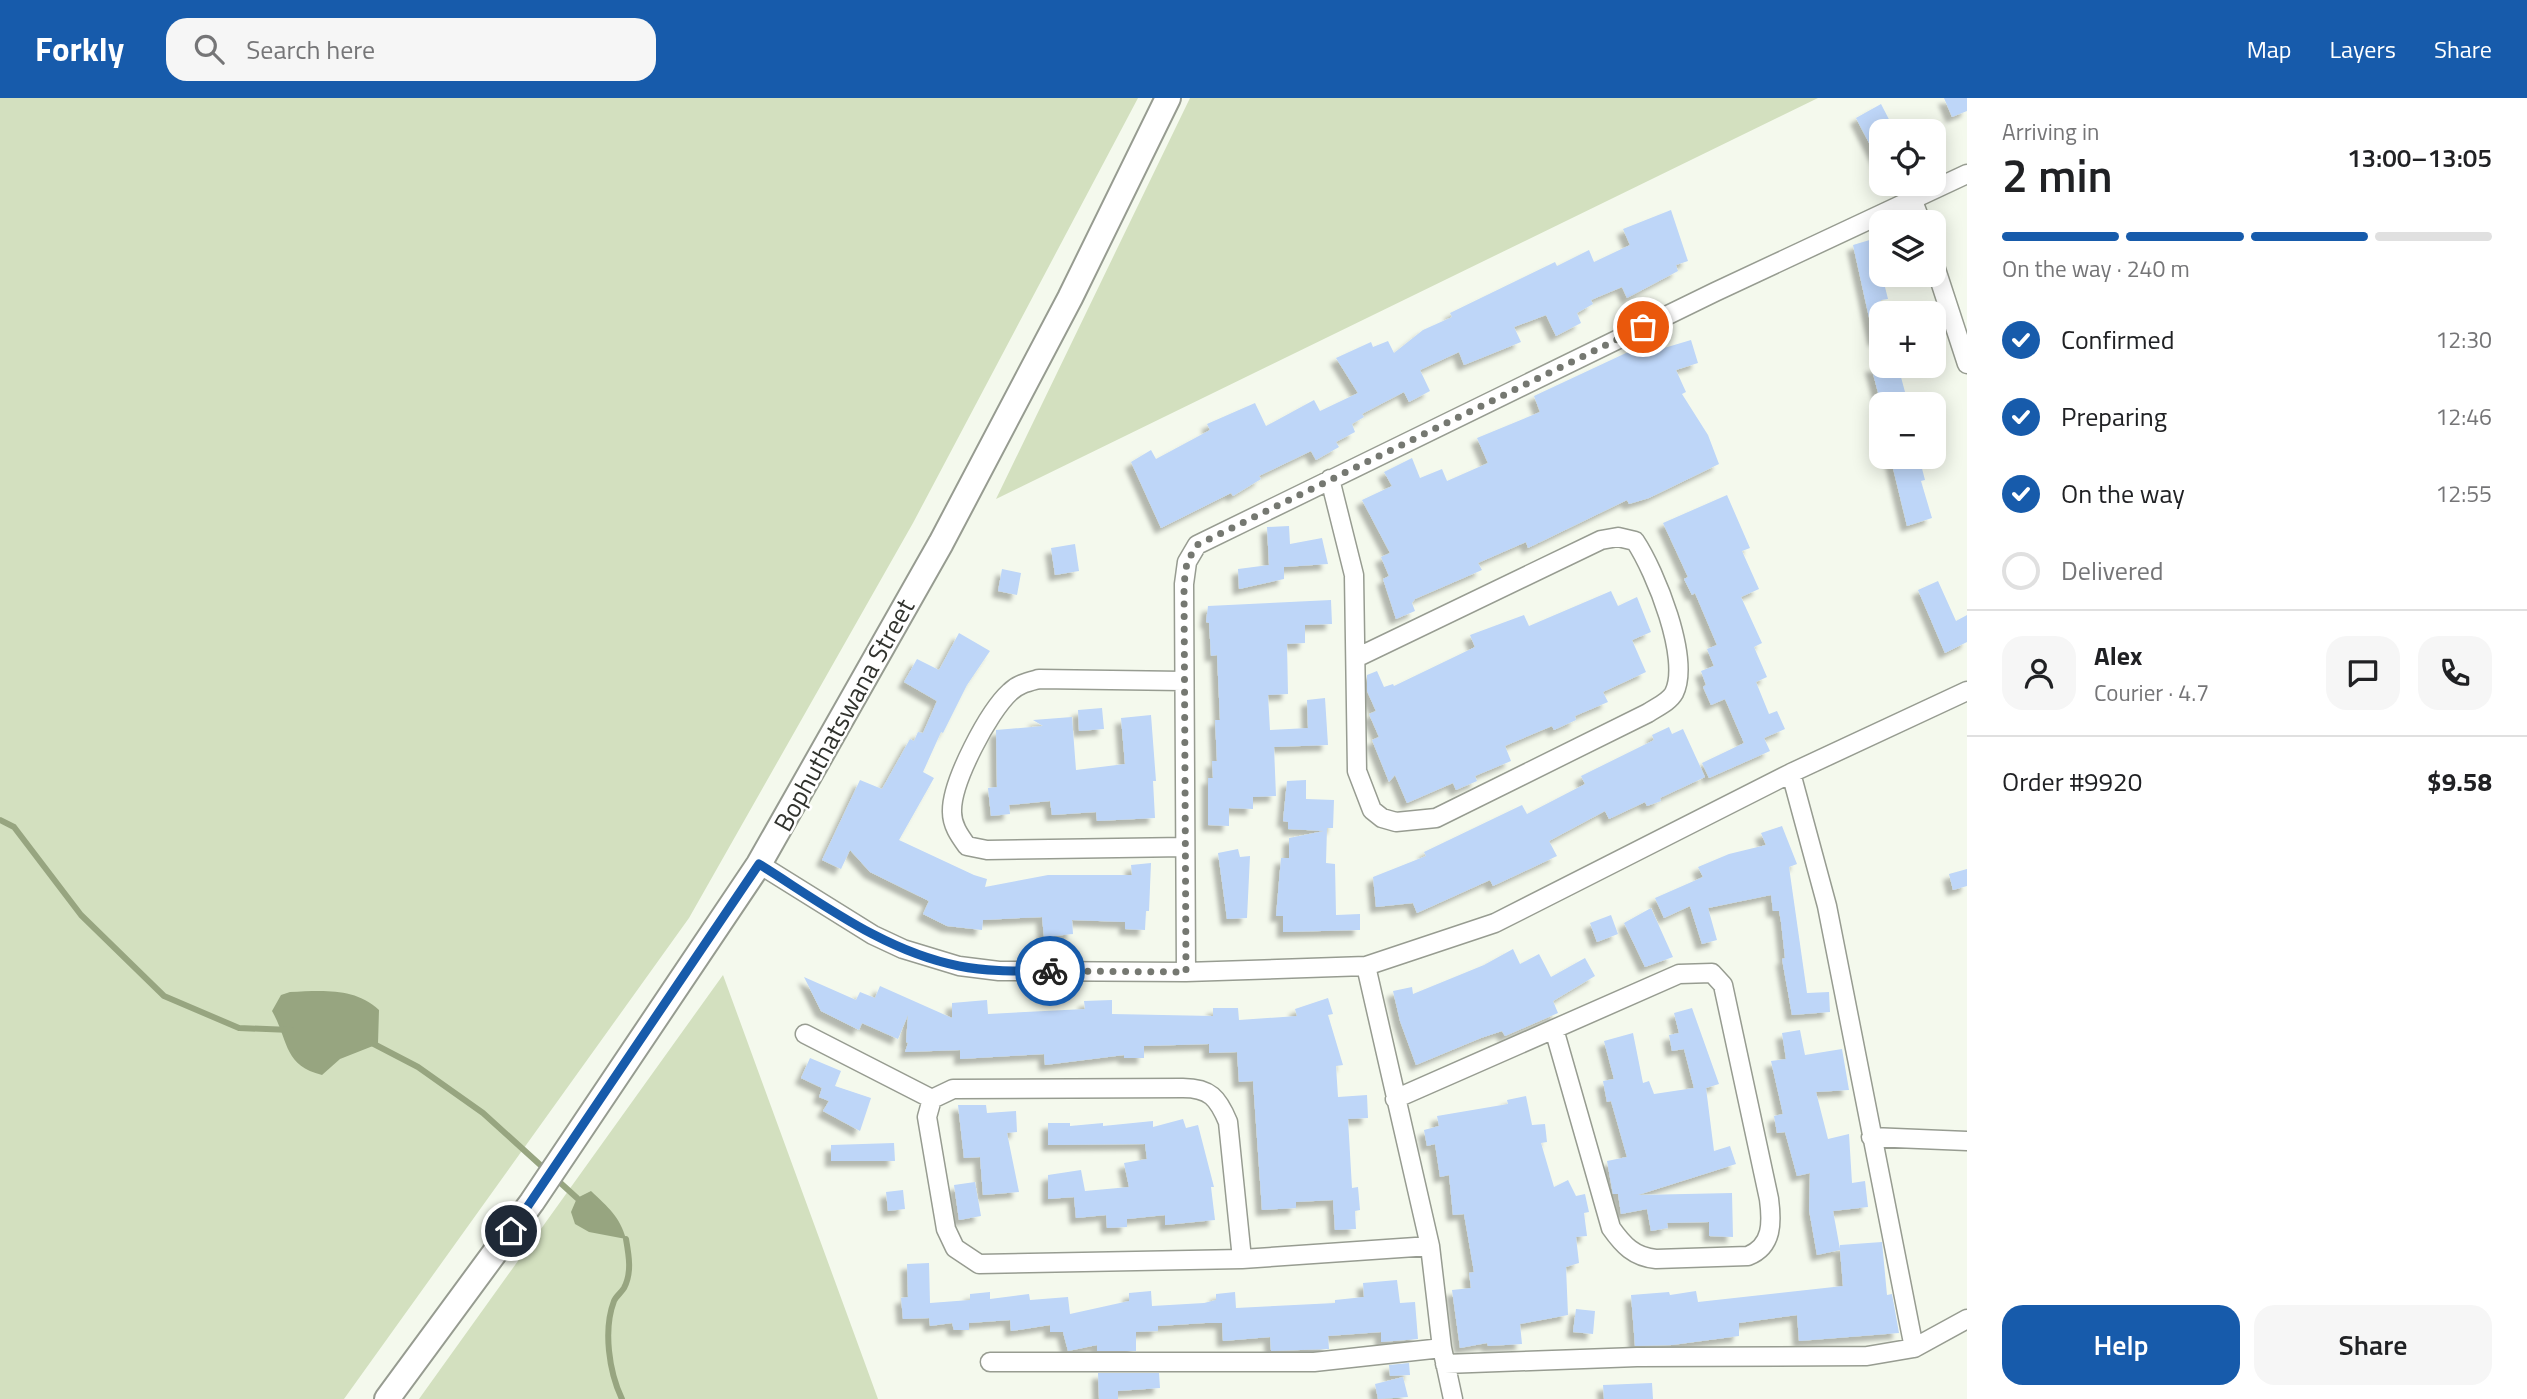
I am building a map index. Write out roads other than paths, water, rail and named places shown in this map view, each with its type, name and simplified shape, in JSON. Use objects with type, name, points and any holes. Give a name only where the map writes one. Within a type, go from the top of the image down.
[{"type":"street","name":"Bophuthatswana Street","points":[[387,1399],[532,1202],[759,864],[941,543],[1076,286],[1168,98]]},
{"type":"street","points":[[1186,972],[1183,681],[1185,577],[1191,552],[1201,541],[1715,292],[1967,174]]},
{"type":"street","points":[[1913,201],[1916,210]]},
{"type":"street","points":[[1942,287],[1967,364]]},
{"type":"street","points":[[1330,478],[1354,575],[1357,771],[1372,810],[1395,822],[1436,818],[1648,713],[1672,696],[1679,675],[1672,629],[1646,557],[1635,541],[1618,537],[1601,540],[1356,657]]},
{"type":"street","points":[[1183,681],[1039,679],[1020,684],[998,705],[979,739],[953,798],[952,814],[957,831],[967,846],[987,850],[1185,847]]},
{"type":"street","points":[[759,864],[873,935],[903,949],[959,966],[999,971],[1186,972],[1366,966],[1495,923],[1791,773],[1967,691]]},
{"type":"street","points":[[1791,773],[1827,906],[1914,1348]]},
{"type":"street","points":[[1366,966],[1430,1247],[1443,1356],[1453,1399]]},
{"type":"street","points":[[1395,1098],[1679,974],[1697,972],[1717,975],[1723,985],[1769,1199],[1772,1226],[1761,1249],[1748,1256],[1656,1259],[1644,1258],[1622,1243],[1611,1228],[1554,1029]]},
{"type":"street","points":[[805,1034],[932,1100]]},
{"type":"street","points":[[1242,1259],[1228,1122],[1219,1102],[1208,1091],[1183,1087],[953,1088],[932,1100],[927,1117],[946,1229],[955,1248],[979,1264],[1242,1259],[1430,1247]]},
{"type":"street","points":[[1871,1138],[1967,1142]]},
{"type":"street","points":[[989,1362],[1314,1362],[1443,1356],[1867,1356],[1914,1348],[1967,1319]]},
{"type":"waterway","points":[[0,820],[14,827],[81,915],[164,996],[239,1028],[291,1030]]},
{"type":"waterway","points":[[370,1042],[418,1067],[483,1113],[547,1171]]},
{"type":"waterway","points":[[555,1178],[577,1198]]},
{"type":"waterway","points":[[622,1399],[611,1364],[608,1338],[614,1301],[624,1288],[628,1276],[626,1239]]}]
